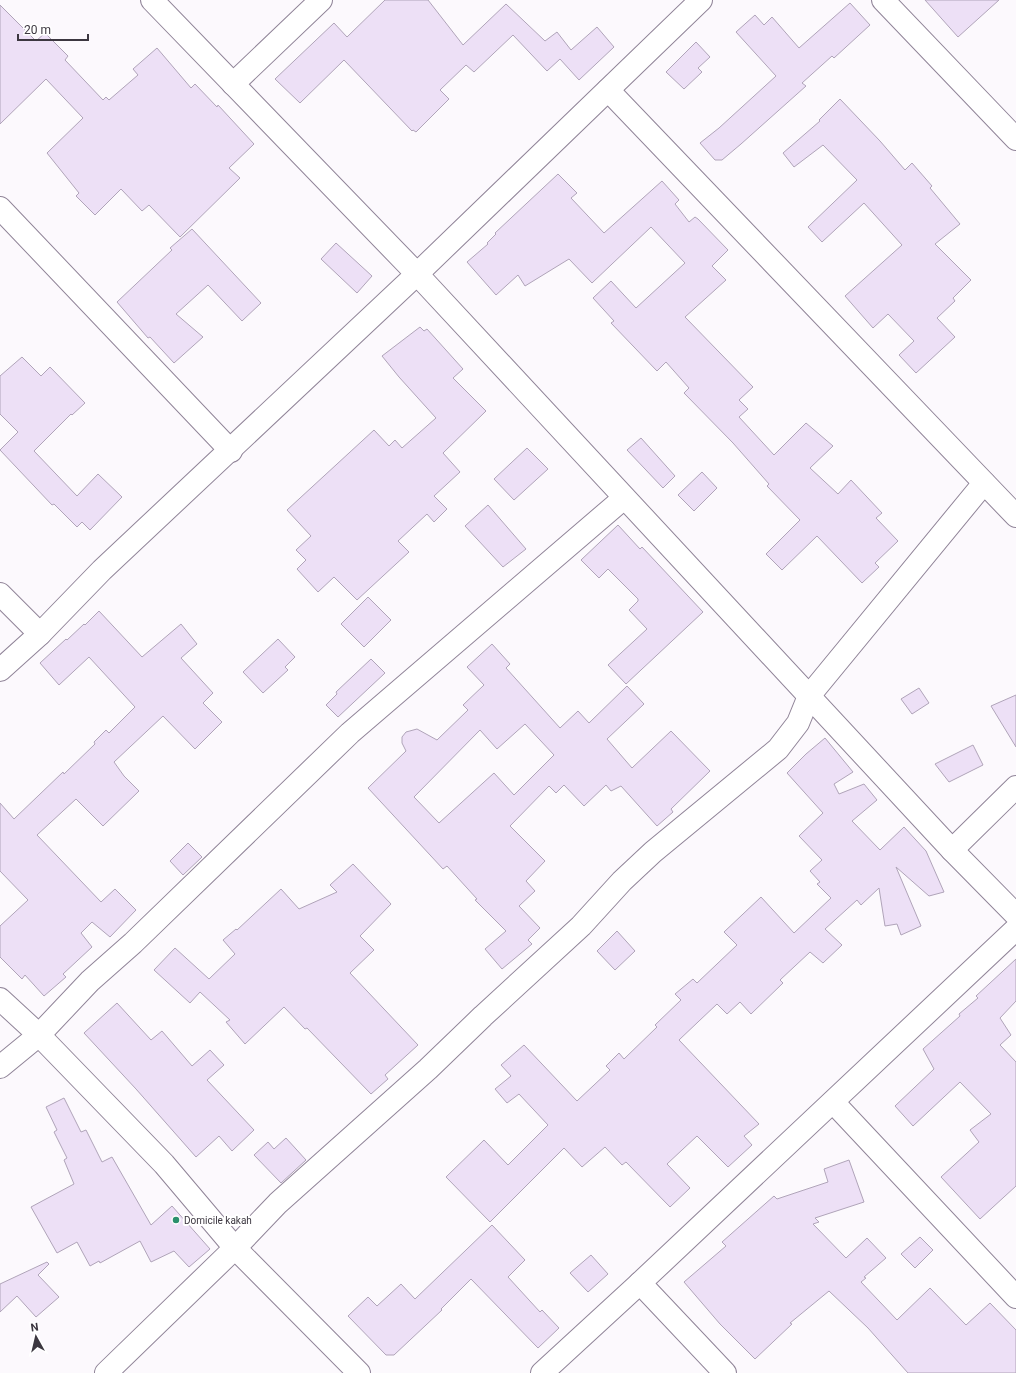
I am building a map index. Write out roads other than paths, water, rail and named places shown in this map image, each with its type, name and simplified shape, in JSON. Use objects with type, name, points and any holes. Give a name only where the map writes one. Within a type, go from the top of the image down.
[{"type":"street","points":[[152,0],[417,274],[952,850],[1016,914]]},
{"type":"street","points":[[233,84],[321,0]]},
{"type":"street","points":[[0,670],[40,634],[102,570],[231,451],[417,274],[701,0]]},
{"type":"street","points":[[883,0],[1016,139]]},
{"type":"street","points":[[608,90],[1016,516]]},
{"type":"street","points":[[0,208],[231,451]]},
{"type":"street","points":[[106,1373],[235,1248],[278,1203],[428,1069],[581,926],[622,881],[653,852],[778,749],[798,722],[809,696],[984,483]]},
{"type":"street","points":[[0,1067],[39,1035],[90,981],[133,943],[350,733],[624,498]]},
{"type":"street","points":[[0,594],[40,634]]},
{"type":"street","points":[[952,850],[1016,787]]},
{"type":"street","points":[[542,1373],[640,1283],[1016,929]]},
{"type":"street","points":[[0,998],[39,1035],[164,1164],[235,1248],[359,1373]]},
{"type":"street","points":[[833,1102],[1016,1297]]},
{"type":"street","points":[[640,1283],[725,1373]]},
{"type":"place","name":"Domicile kakah","points":[[176,1220]]}]
